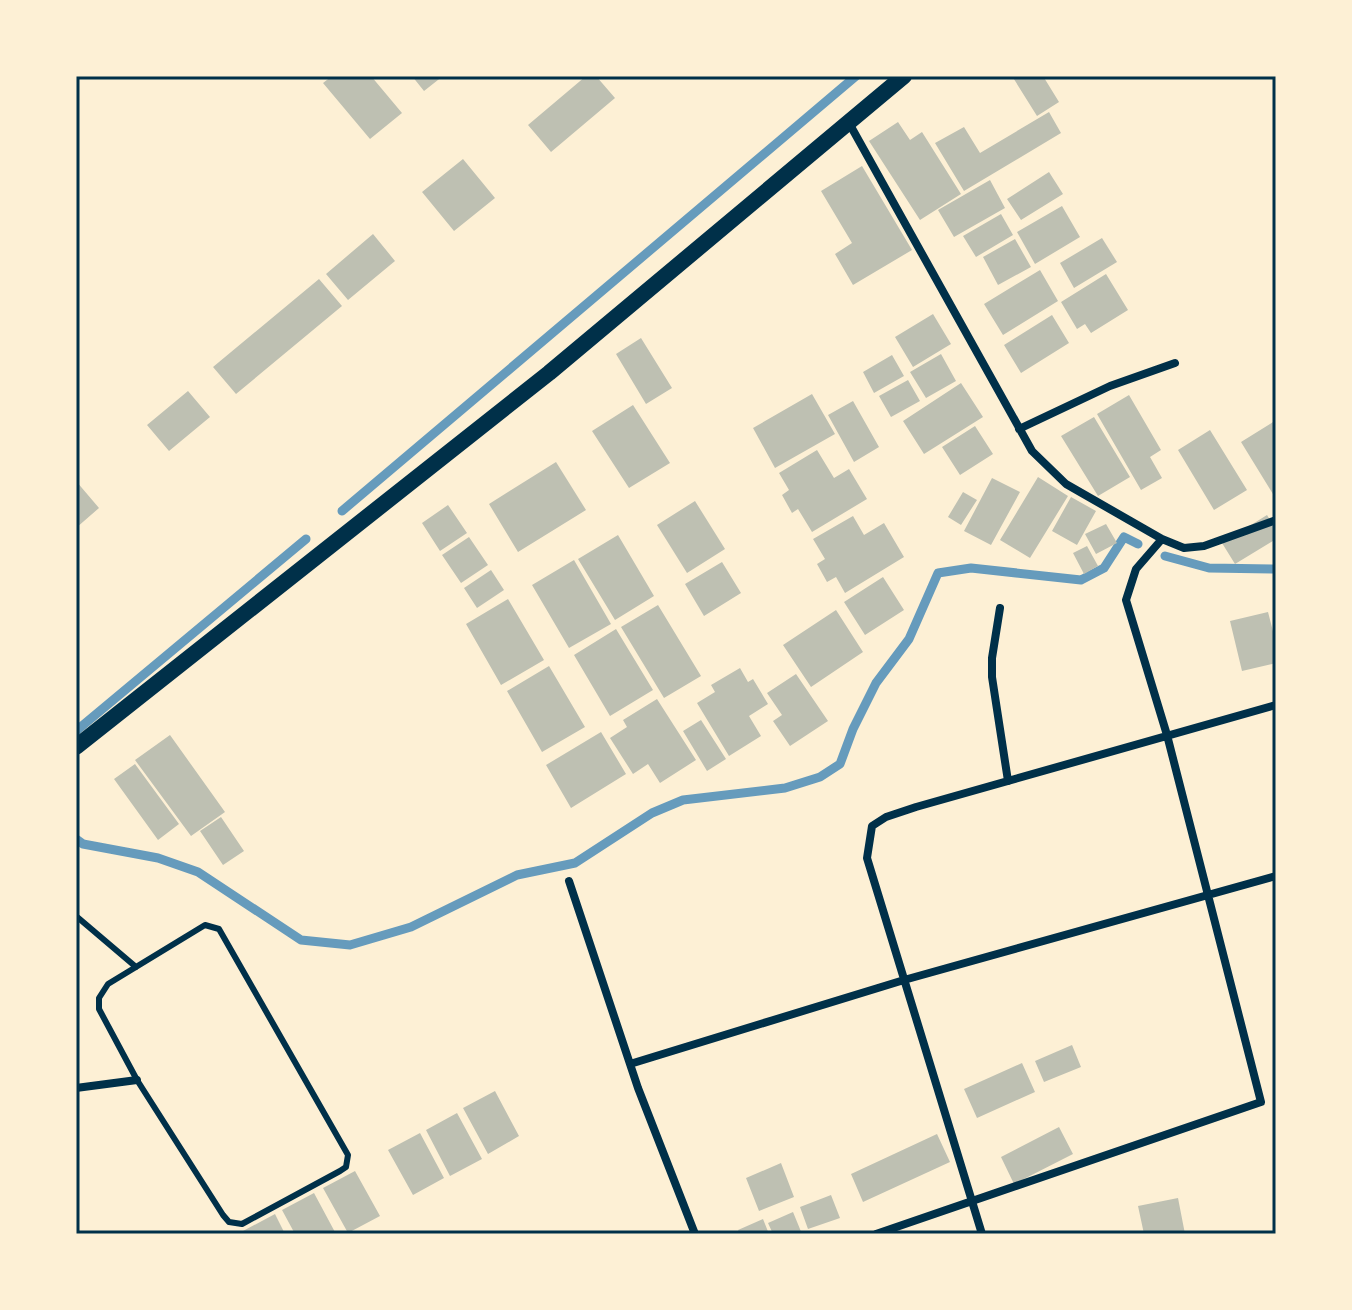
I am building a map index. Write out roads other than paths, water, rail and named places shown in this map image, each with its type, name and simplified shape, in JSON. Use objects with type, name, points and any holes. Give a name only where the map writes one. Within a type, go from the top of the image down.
[{"type":"main road","points":[[76,747],[549,373],[904,76]]},
{"type":"street","points":[[848,122],[1032,451],[1066,484],[1162,539],[1184,548],[1204,546],[1276,520]]},
{"type":"street","points":[[1019,429],[1110,386],[1175,363]]},
{"type":"street","points":[[876,1234],[1261,1102],[1167,735],[1126,600],[1136,569],[1162,539]]},
{"type":"street","points":[[1000,608],[992,677],[1008,781]]},
{"type":"street","points":[[982,1234],[867,858],[872,826],[886,817],[1276,705]]},
{"type":"street","points":[[630,1064],[904,980],[1276,876]]},
{"type":"street","points":[[569,881],[630,1064],[695,1234]]},
{"type":"street","points":[[76,1088],[137,1080]]},
{"type":"lane","points":[[76,916],[136,967]]},
{"type":"lane","points":[[205,925],[219,929],[348,1155],[349,1161],[340,1171],[242,1224],[233,1224],[223,1215],[137,1080],[99,1009],[99,998],[108,984],[136,967],[205,925]]},
{"type":"waterway","points":[[342,511],[856,76]]},
{"type":"waterway","points":[[76,839],[83,844],[158,858],[198,872],[301,940],[350,945],[411,927],[517,875],[575,863],[652,813],[683,800],[785,788],[820,777],[840,764],[876,683],[909,639],[938,573],[971,568],[1081,580],[1104,568],[1124,537],[1138,544]]},
{"type":"waterway","points":[[76,731],[306,539]]},
{"type":"waterway","points":[[1165,556],[1209,568],[1276,569]]}]
